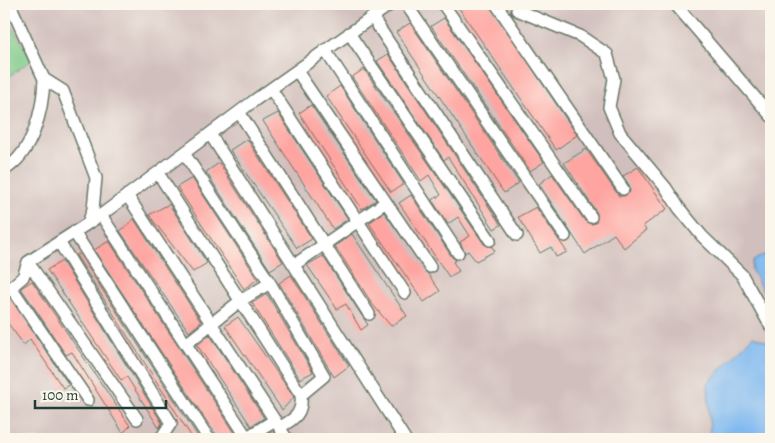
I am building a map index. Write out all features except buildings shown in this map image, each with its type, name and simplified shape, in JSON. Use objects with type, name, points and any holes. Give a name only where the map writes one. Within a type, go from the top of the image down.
[{"type":"lane","points":[[4,170],[10,167],[32,137],[43,101],[44,79],[14,11],[8,4]]},
{"type":"lane","points":[[88,400],[7,290],[24,277],[28,262],[101,215],[239,112],[391,4]]},
{"type":"lane","points":[[406,4],[565,236]]},
{"type":"lane","points":[[443,4],[591,217]]},
{"type":"lane","points":[[496,4],[623,189]]},
{"type":"lane","points":[[674,4],[771,116]]},
{"type":"lane","points":[[515,32],[517,7],[580,36],[607,54],[614,79],[609,107],[620,133],[666,188],[678,208],[702,236],[742,275],[771,327]]},
{"type":"lane","points":[[372,17],[517,235]]},
{"type":"lane","points":[[350,33],[490,240]]},
{"type":"lane","points":[[325,50],[458,253]]},
{"type":"lane","points":[[297,70],[430,267]]},
{"type":"lane","points":[[44,79],[63,91],[96,178],[93,208],[88,223]]},
{"type":"lane","points":[[271,89],[405,293]]},
{"type":"lane","points":[[239,112],[369,314]]},
{"type":"lane","points":[[210,134],[405,439]]},
{"type":"lane","points":[[184,153],[270,283],[324,376],[301,395]]},
{"type":"lane","points":[[101,215],[246,439],[277,424],[296,419],[302,407],[301,395],[158,173]]},
{"type":"lane","points":[[127,195],[287,439]]},
{"type":"lane","points":[[294,264],[386,202]]},
{"type":"lane","points":[[74,232],[209,439]]},
{"type":"lane","points":[[59,242],[171,423],[161,438]]},
{"type":"lane","points":[[28,262],[137,419]]},
{"type":"lane","points":[[186,344],[240,301],[270,283]]},
{"type":"shaded area","points":[[4,4],[771,4],[771,439],[4,439]]},
{"type":"green space","points":[[4,13],[32,60],[4,80]]},
{"type":"water","points":[[771,251],[771,306],[751,269],[753,261]]},
{"type":"water","points":[[753,336],[771,343],[771,439],[710,439],[708,383]]}]
